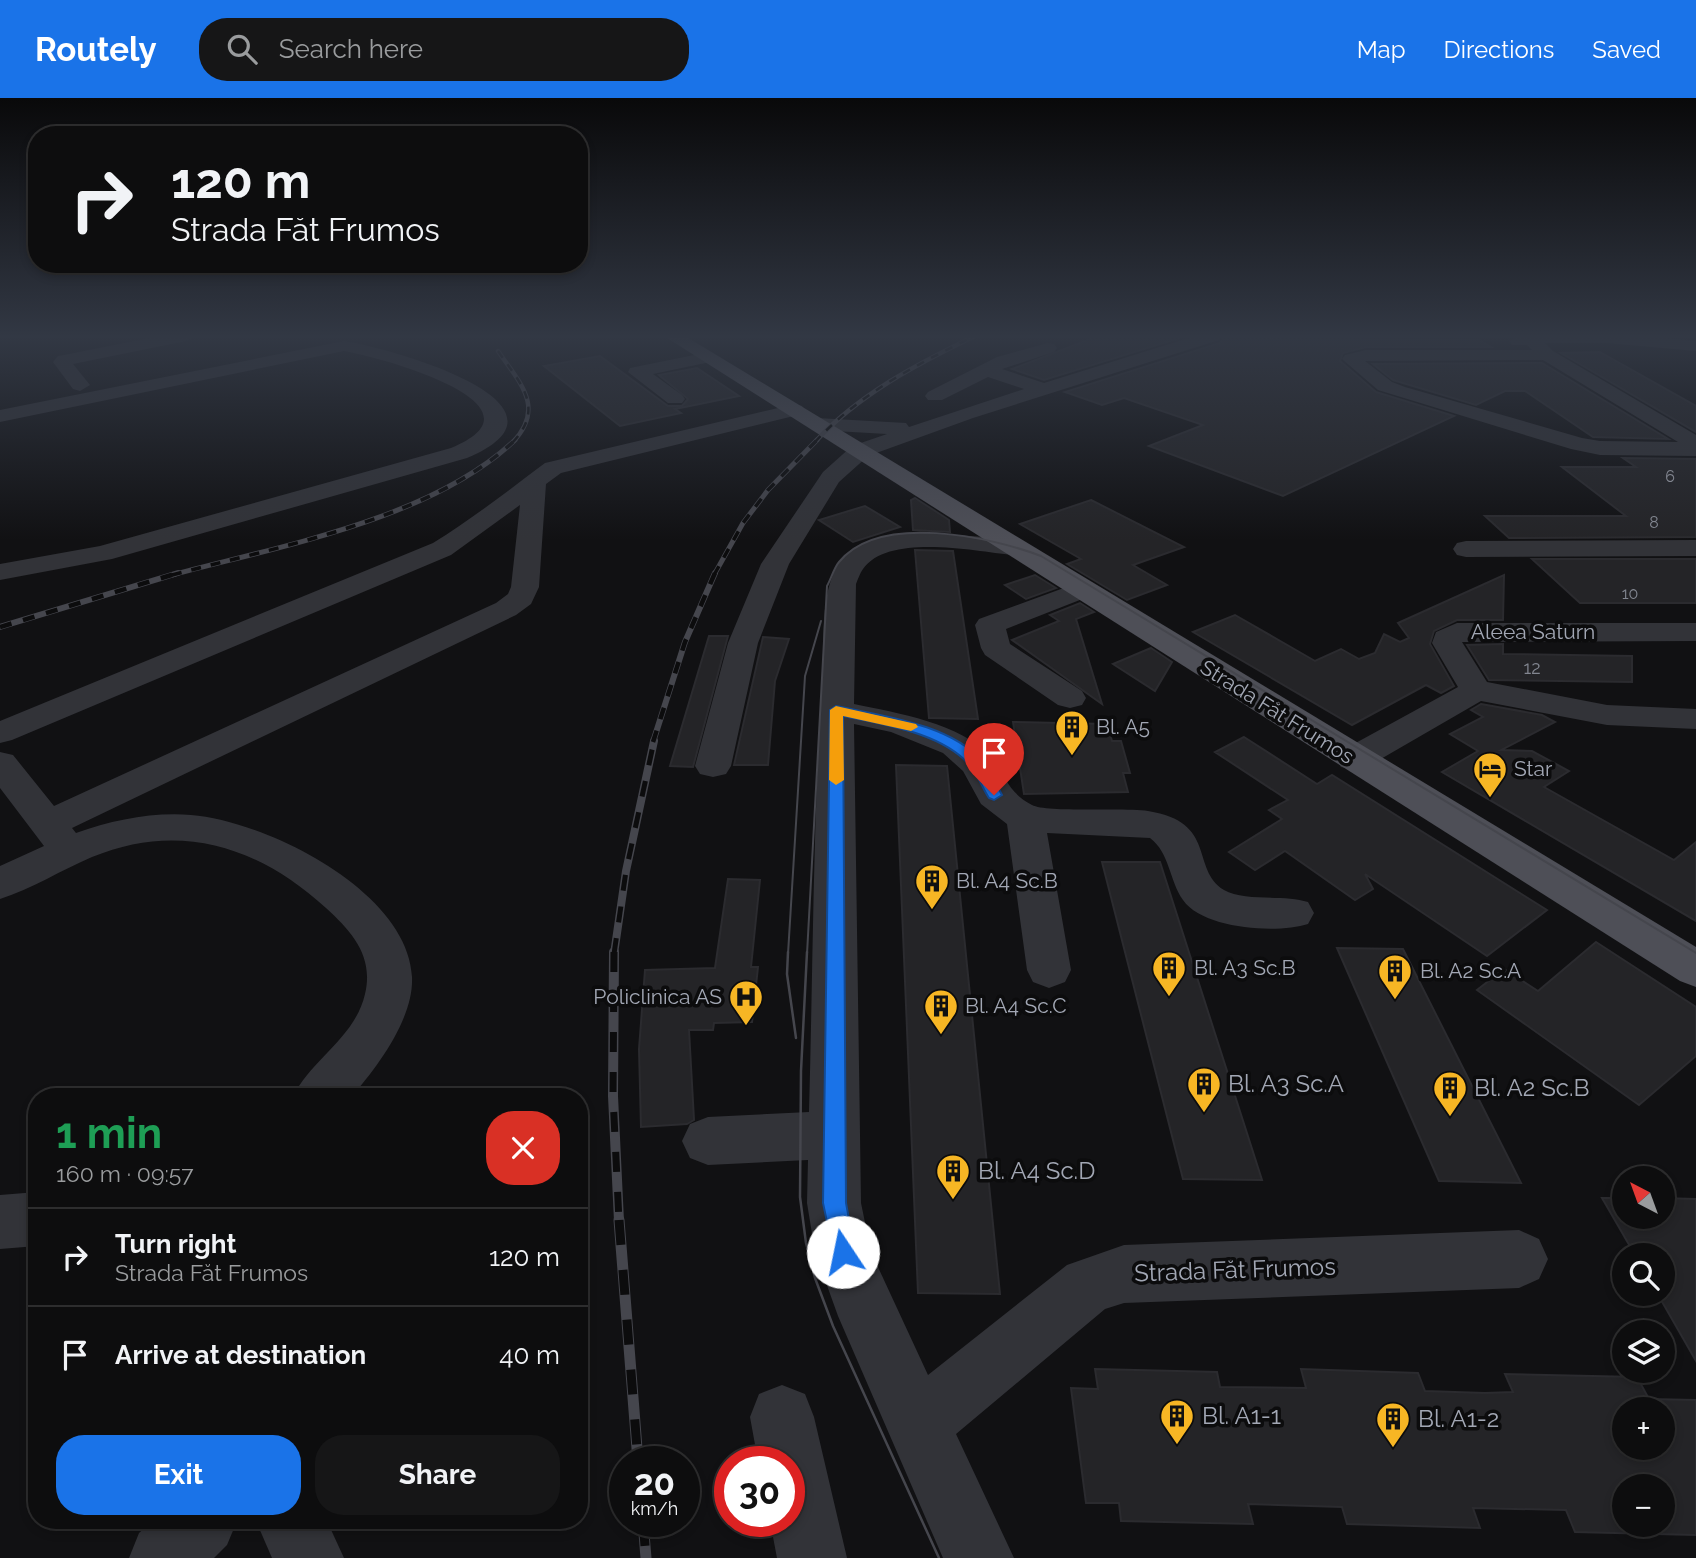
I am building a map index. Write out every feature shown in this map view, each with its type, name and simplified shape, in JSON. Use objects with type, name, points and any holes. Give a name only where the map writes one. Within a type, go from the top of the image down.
[{"type":"main road","name":"Strada Făt Frumos","points":[[785,404],[1080,590],[1696,970]]},
{"type":"street","points":[[0,416],[58,404]]},
{"type":"street","points":[[0,572],[103,553],[459,453],[490,435],[495,418],[490,404]]},
{"type":"street","points":[[825,548],[831,477],[860,451],[997,404]]},
{"type":"street","points":[[1443,404],[1600,448],[1696,446]]},
{"type":"street","points":[[1627,404],[1696,446]]},
{"type":"street","points":[[0,733],[430,555],[472,530],[535,479],[553,468],[806,417],[857,429],[888,429],[966,414]]},
{"type":"street","points":[[0,884],[58,837],[506,609],[521,598],[525,587],[535,479]]},
{"type":"street","points":[[713,766],[743,643],[771,573],[825,548],[924,540],[1012,547]]},
{"type":"street","points":[[825,548],[849,565],[842,584],[836,710],[834,1203],[843,1252],[859,1295],[978,1557]]},
{"type":"street","points":[[1466,549],[1694,549]]},
{"type":"street","points":[[1070,698],[996,648],[990,625],[1080,590]]},
{"type":"street","name":"Aleea Saturn","points":[[1476,690],[1447,643],[1447,638],[1457,632],[1696,632]]},
{"type":"street","points":[[1354,759],[1476,690],[1607,715],[1696,719]]},
{"type":"street","points":[[836,710],[901,724],[956,745],[978,765],[994,795],[1025,819],[1158,826],[1176,836],[1196,886],[1208,900],[1229,907],[1293,913]]},
{"type":"street","points":[[0,763],[58,837]]},
{"type":"street","points":[[1025,819],[1049,970]]},
{"type":"street","points":[[58,837],[110,835],[165,827],[235,835],[274,852],[325,883],[353,907],[380,940],[391,975],[382,1017],[342,1074],[327,1088]]},
{"type":"street","points":[[708,1141],[835,1135]]},
{"type":"street","points":[[0,1222],[28,1220]]},
{"type":"street","name":"Strada Făt Frumos","points":[[918,1424],[1060,1306],[1088,1286],[1124,1275],[1519,1259]]},
{"type":"street","points":[[782,1417],[812,1558]]},
{"type":"street","points":[[164,1558],[195,1529]]},
{"type":"street","points":[[294,1529],[309,1558]]},
{"type":"building","points":[[592,404],[699,404],[675,409],[681,413],[620,426]]},
{"type":"building","points":[[1142,404],[1415,404],[1454,416],[1283,496],[1149,446],[1203,425]]},
{"type":"building","points":[[1544,404],[1610,404],[1668,439],[1593,437]]},
{"type":"building","points":[[1648,404],[1696,406],[1696,432]]},
{"type":"building","points":[[1623,458],[1696,459],[1696,537],[1509,538],[1485,516],[1626,516],[1562,467],[1636,467]]},
{"type":"building","points":[[915,498],[949,520],[950,532],[913,530],[911,500]]},
{"type":"building","points":[[1091,500],[1184,547],[1133,565],[1167,585],[1127,600],[1067,564],[1081,559],[1020,524]]},
{"type":"building","points":[[865,506],[900,527],[853,542],[819,520]]},
{"type":"building","points":[[915,550],[953,551],[978,719],[929,718]]},
{"type":"building","points":[[1532,559],[1696,559],[1696,603],[1580,603]]},
{"type":"building","points":[[1035,575],[1056,588],[1026,599],[1005,585]]},
{"type":"building","points":[[1504,575],[1503,620],[1457,620],[1434,631],[1430,644],[1454,686],[1441,693],[1426,685],[1352,725],[1193,632],[1235,615],[1315,661],[1341,649],[1359,659],[1375,653],[1384,634],[1400,642],[1409,638],[1398,623]]},
{"type":"building","points":[[1080,603],[1094,612],[1076,619],[1102,704],[1012,640],[1059,621],[1050,615]]},
{"type":"building","points":[[709,636],[728,636],[693,767],[670,766]]},
{"type":"building","points":[[763,637],[789,639],[775,681],[768,765],[734,765]]},
{"type":"building","points":[[1503,644],[1503,654],[1632,656],[1632,682],[1489,680],[1467,645]]},
{"type":"building","points":[[1151,648],[1172,662],[1155,691],[1113,664]]},
{"type":"building","points":[[1481,704],[1542,715],[1555,722],[1501,750],[1532,751],[1569,771],[1544,787],[1674,860],[1696,842],[1696,921],[1442,772],[1478,751],[1450,734],[1483,717],[1471,710]]},
{"type":"building","name":"Bl. A5","points":[[1013,722],[1107,724],[1112,741],[1121,741],[1130,773],[1123,773],[1128,792],[1024,794]]},
{"type":"building","points":[[1244,737],[1317,784],[1332,775],[1547,910],[1487,956],[1365,874],[1373,889],[1355,900],[1285,851],[1255,870],[1229,852],[1282,819],[1269,810],[1288,800],[1215,752]]},
{"type":"building","points":[[896,765],[947,766],[1000,1294],[918,1293]]},
{"type":"building","points":[[1102,862],[1160,862],[1262,1180],[1183,1179]]},
{"type":"building","points":[[728,879],[760,880],[751,967],[758,967],[752,1022],[714,1023],[713,1030],[689,1030],[694,1120],[687,1124],[641,1127],[639,1049],[645,970],[715,968]]},
{"type":"building","points":[[1596,942],[1696,1007],[1696,1056],[1639,1105],[1477,990],[1504,969],[1538,991]]},
{"type":"building","points":[[1337,948],[1403,949],[1521,1183],[1439,1181]]},
{"type":"building","points":[[1602,1198],[1612,1198],[1612,1215]]},
{"type":"building","points":[[1675,1198],[1696,1199],[1696,1361],[1675,1320],[1664,1306],[1675,1306],[1675,1243],[1628,1243],[1620,1229],[1675,1229]]},
{"type":"building","points":[[1095,1369],[1217,1372],[1220,1387],[1306,1388],[1301,1369],[1418,1373],[1425,1391],[1513,1392],[1505,1374],[1612,1376],[1612,1383],[1640,1383],[1648,1397],[1612,1397],[1612,1460],[1675,1460],[1675,1400],[1696,1400],[1696,1535],[1675,1534],[1675,1474],[1612,1474],[1612,1533],[1575,1532],[1566,1510],[1473,1508],[1480,1528],[1347,1524],[1342,1507],[1248,1504],[1253,1524],[1121,1521],[1119,1503],[1086,1503],[1071,1388],[1098,1389]]},
{"type":"tram line","points":[[807,954],[827,586],[839,562],[857,547],[880,537],[907,533],[966,536],[1041,556],[1696,953]]},
{"type":"tram line","points":[[788,954],[805,676],[821,621]]},
{"type":"tram line","points":[[788,952],[787,974],[796,1038]]},
{"type":"tram line","points":[[807,952],[801,1071],[800,1197],[806,1243],[815,1278],[833,1326],[939,1558]]},
{"type":"railway","points":[[514,441],[528,417],[528,404]]},
{"type":"railway","points":[[817,440],[857,404]]},
{"type":"railway","points":[[715,574],[743,523],[768,490],[817,440]]},
{"type":"railway","points":[[172,575],[306,540],[398,510],[442,490],[481,467],[514,441]]},
{"type":"railway","points":[[0,627],[178,573]]},
{"type":"railway","points":[[653,742],[685,642],[715,574]]},
{"type":"railway","points":[[614,954],[626,871],[654,741]]},
{"type":"railway","points":[[614,952],[613,1096],[619,1221]]},
{"type":"railway","points":[[619,1220],[637,1446]]},
{"type":"railway","points":[[644,1537],[646,1558]]},
{"type":"slow traffic","points":[[836,780],[836,710],[911,727]]},
{"type":"place","name":"Bl. A5","points":[[1072,757]]},
{"type":"place","name":"Star","points":[[1490,799]]},
{"type":"place","name":"Bl. A4 Sc.B","points":[[932,911]]},
{"type":"place","name":"Bl. A3 Sc.B","points":[[1169,998]]},
{"type":"place","name":"Bl. A2 Sc.A","points":[[1395,1001]]},
{"type":"place","name":"Policlinica AS","points":[[746,1027]]},
{"type":"place","name":"Bl. A4 Sc.C","points":[[941,1036]]},
{"type":"place","name":"Bl. A3 Sc.A","points":[[1204,1114]]},
{"type":"place","name":"Bl. A2 Sc.B","points":[[1450,1118]]},
{"type":"place","name":"Bl. A4 Sc.D","points":[[953,1201]]},
{"type":"place","name":"Bl. A1-1","points":[[1177,1446]]},
{"type":"place","name":"Bl. A1-2","points":[[1393,1449]]},
{"type":"route","points":[[843,1252],[834,1203],[836,710],[901,724],[956,745],[978,765],[994,795]]}]
